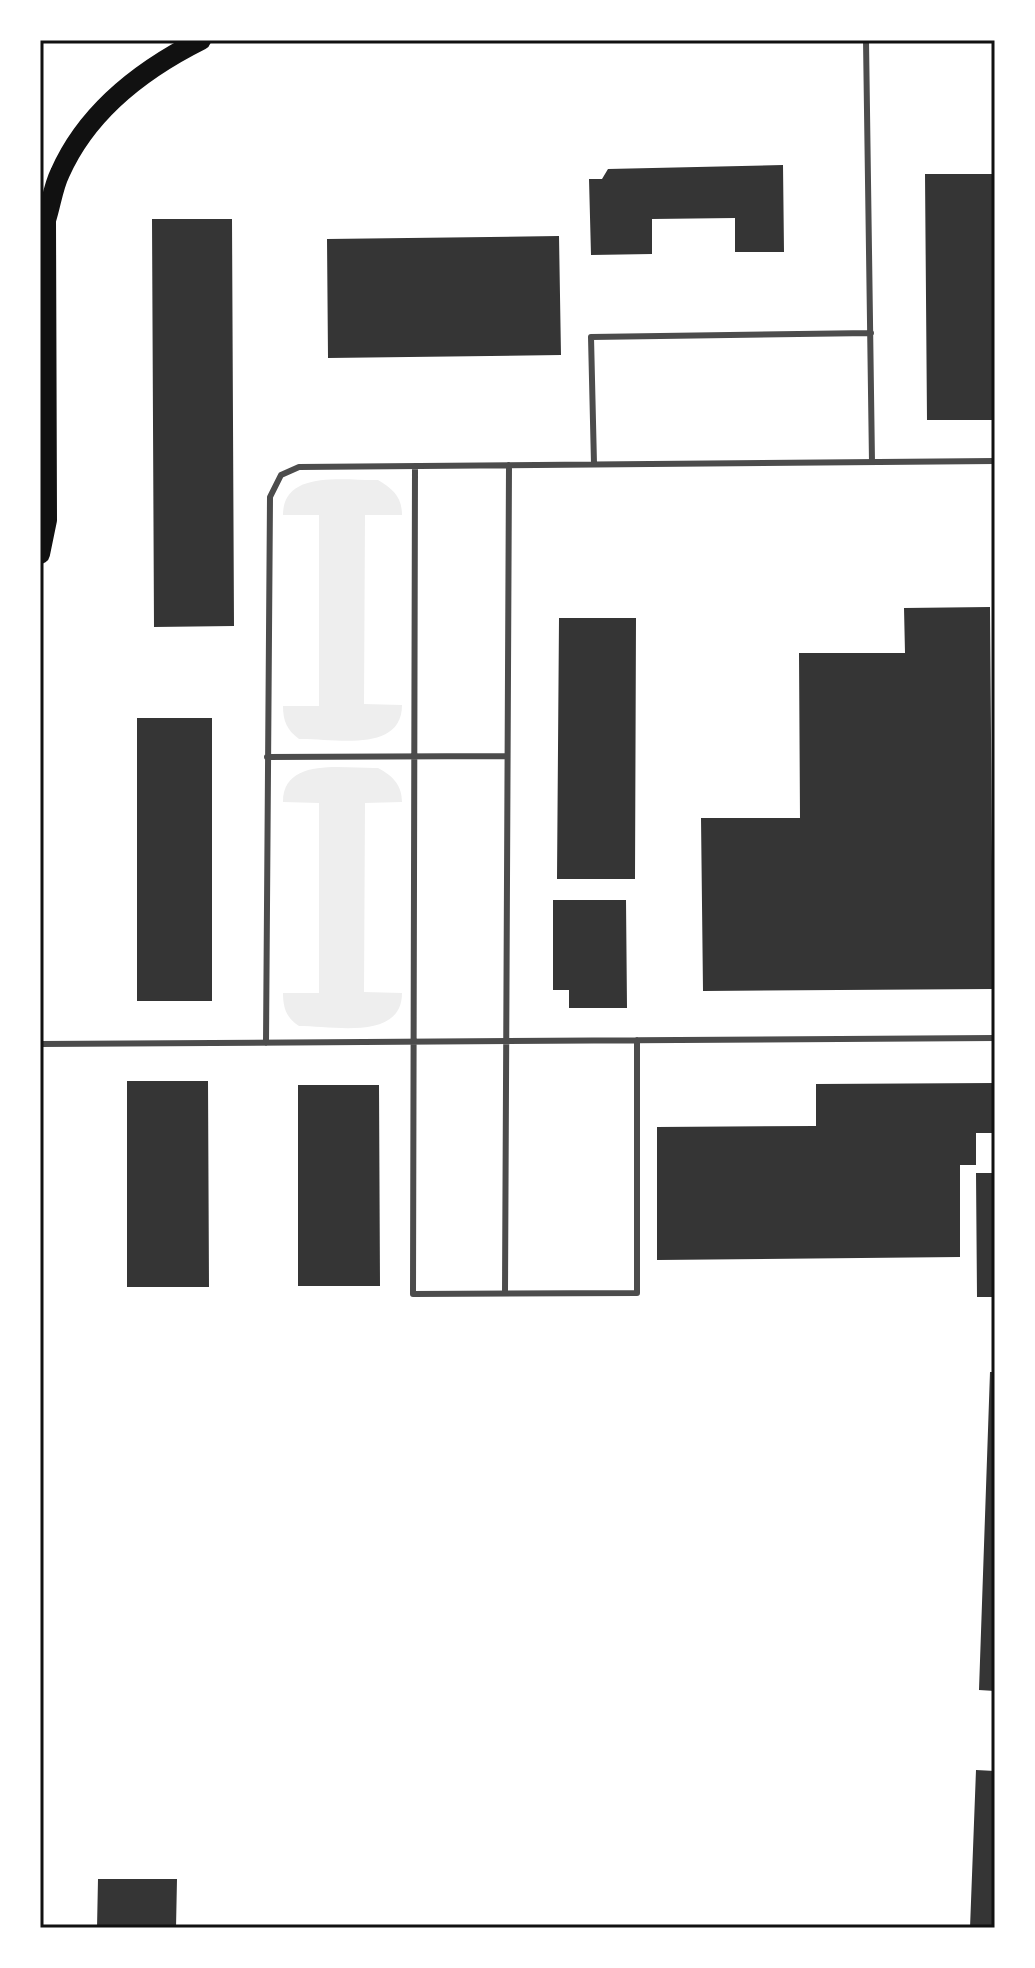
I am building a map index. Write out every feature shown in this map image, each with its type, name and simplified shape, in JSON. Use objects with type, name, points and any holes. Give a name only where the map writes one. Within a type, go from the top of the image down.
[{"type":"main road","points":[[40,554],[47,520],[46,220],[60,173],[87,129],[112,101],[150,68],[201,40]]},
{"type":"lane","points":[[866,40],[872,462]]},
{"type":"lane","points":[[594,464],[591,337],[871,333]]},
{"type":"lane","points":[[266,1043],[270,497],[281,475],[299,467],[995,461]]},
{"type":"lane","points":[[505,1293],[509,465]]},
{"type":"lane","points":[[415,466],[413,1294],[637,1293],[637,1040]]},
{"type":"lane","points":[[267,757],[507,756]]},
{"type":"lane","points":[[40,1044],[995,1038]]},
{"type":"shaded area","points":[[378,480],[396,494],[402,515],[365,515],[364,704],[402,705],[399,720],[391,731],[363,740],[299,739],[286,725],[283,706],[319,706],[319,515],[283,515],[286,500],[293,490],[318,481]]},
{"type":"shaded area","points":[[318,768],[378,768],[396,782],[402,802],[365,803],[364,992],[402,993],[399,1008],[391,1018],[363,1028],[299,1026],[286,1012],[283,993],[319,993],[319,803],[283,802],[286,787],[293,777]]},
{"type":"building","points":[[783,165],[784,252],[735,252],[735,218],[652,219],[652,254],[591,255],[589,179],[602,179],[608,169]]},
{"type":"building","points":[[925,174],[995,174],[995,420],[927,420]]},
{"type":"building","points":[[152,219],[232,219],[234,626],[154,627]]},
{"type":"building","points":[[559,236],[561,355],[328,358],[327,239]]},
{"type":"building","points":[[990,607],[993,989],[703,991],[701,818],[800,818],[799,653],[905,653],[904,608]]},
{"type":"building","points":[[559,618],[636,618],[635,879],[557,879]]},
{"type":"building","points":[[137,718],[212,718],[212,1001],[137,1001]]},
{"type":"building","points":[[553,900],[626,900],[627,1008],[569,1008],[569,990],[553,990]]},
{"type":"building","points":[[127,1081],[208,1081],[209,1287],[127,1287]]},
{"type":"building","points":[[995,1083],[995,1133],[976,1133],[976,1165],[960,1165],[960,1257],[657,1260],[657,1127],[816,1126],[816,1084]]},
{"type":"building","points":[[298,1085],[379,1085],[380,1286],[298,1286]]},
{"type":"building","points":[[976,1173],[995,1173],[995,1297],[977,1297]]},
{"type":"building","points":[[990,1372],[995,1372],[995,1691],[979,1690]]},
{"type":"building","points":[[976,1770],[995,1771],[995,1928],[970,1928]]},
{"type":"building","points":[[98,1879],[177,1879],[176,1928],[97,1928]]}]
